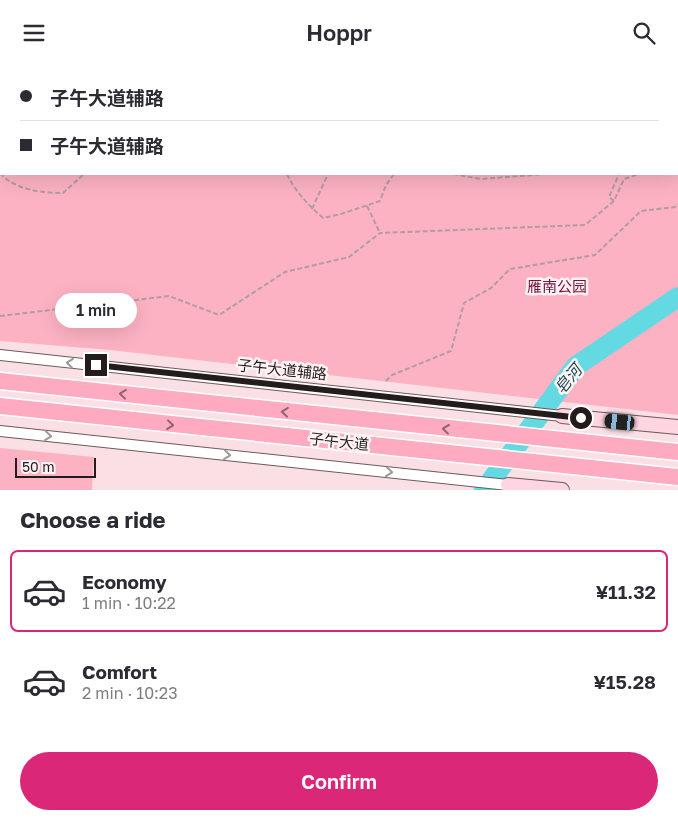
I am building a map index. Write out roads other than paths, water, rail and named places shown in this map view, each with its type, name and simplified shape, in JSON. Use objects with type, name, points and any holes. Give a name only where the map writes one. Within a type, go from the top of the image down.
[{"type":"main road","name":"子午大道","points":[[0,381],[678,452]]},
{"type":"main road","name":"子午大道","points":[[0,406],[678,477]]},
{"type":"main road","points":[[562,416],[678,427]]},
{"type":"main road","points":[[512,487],[562,490]]},
{"type":"street","name":"子午大道辅路","points":[[0,355],[562,416]]},
{"type":"street","points":[[0,431],[512,487]]},
{"type":"waterway","name":"皂河","points":[[484,490],[576,366],[678,297]]},
{"type":"park label","name":"雁南公园","points":[[557,287]]}]
